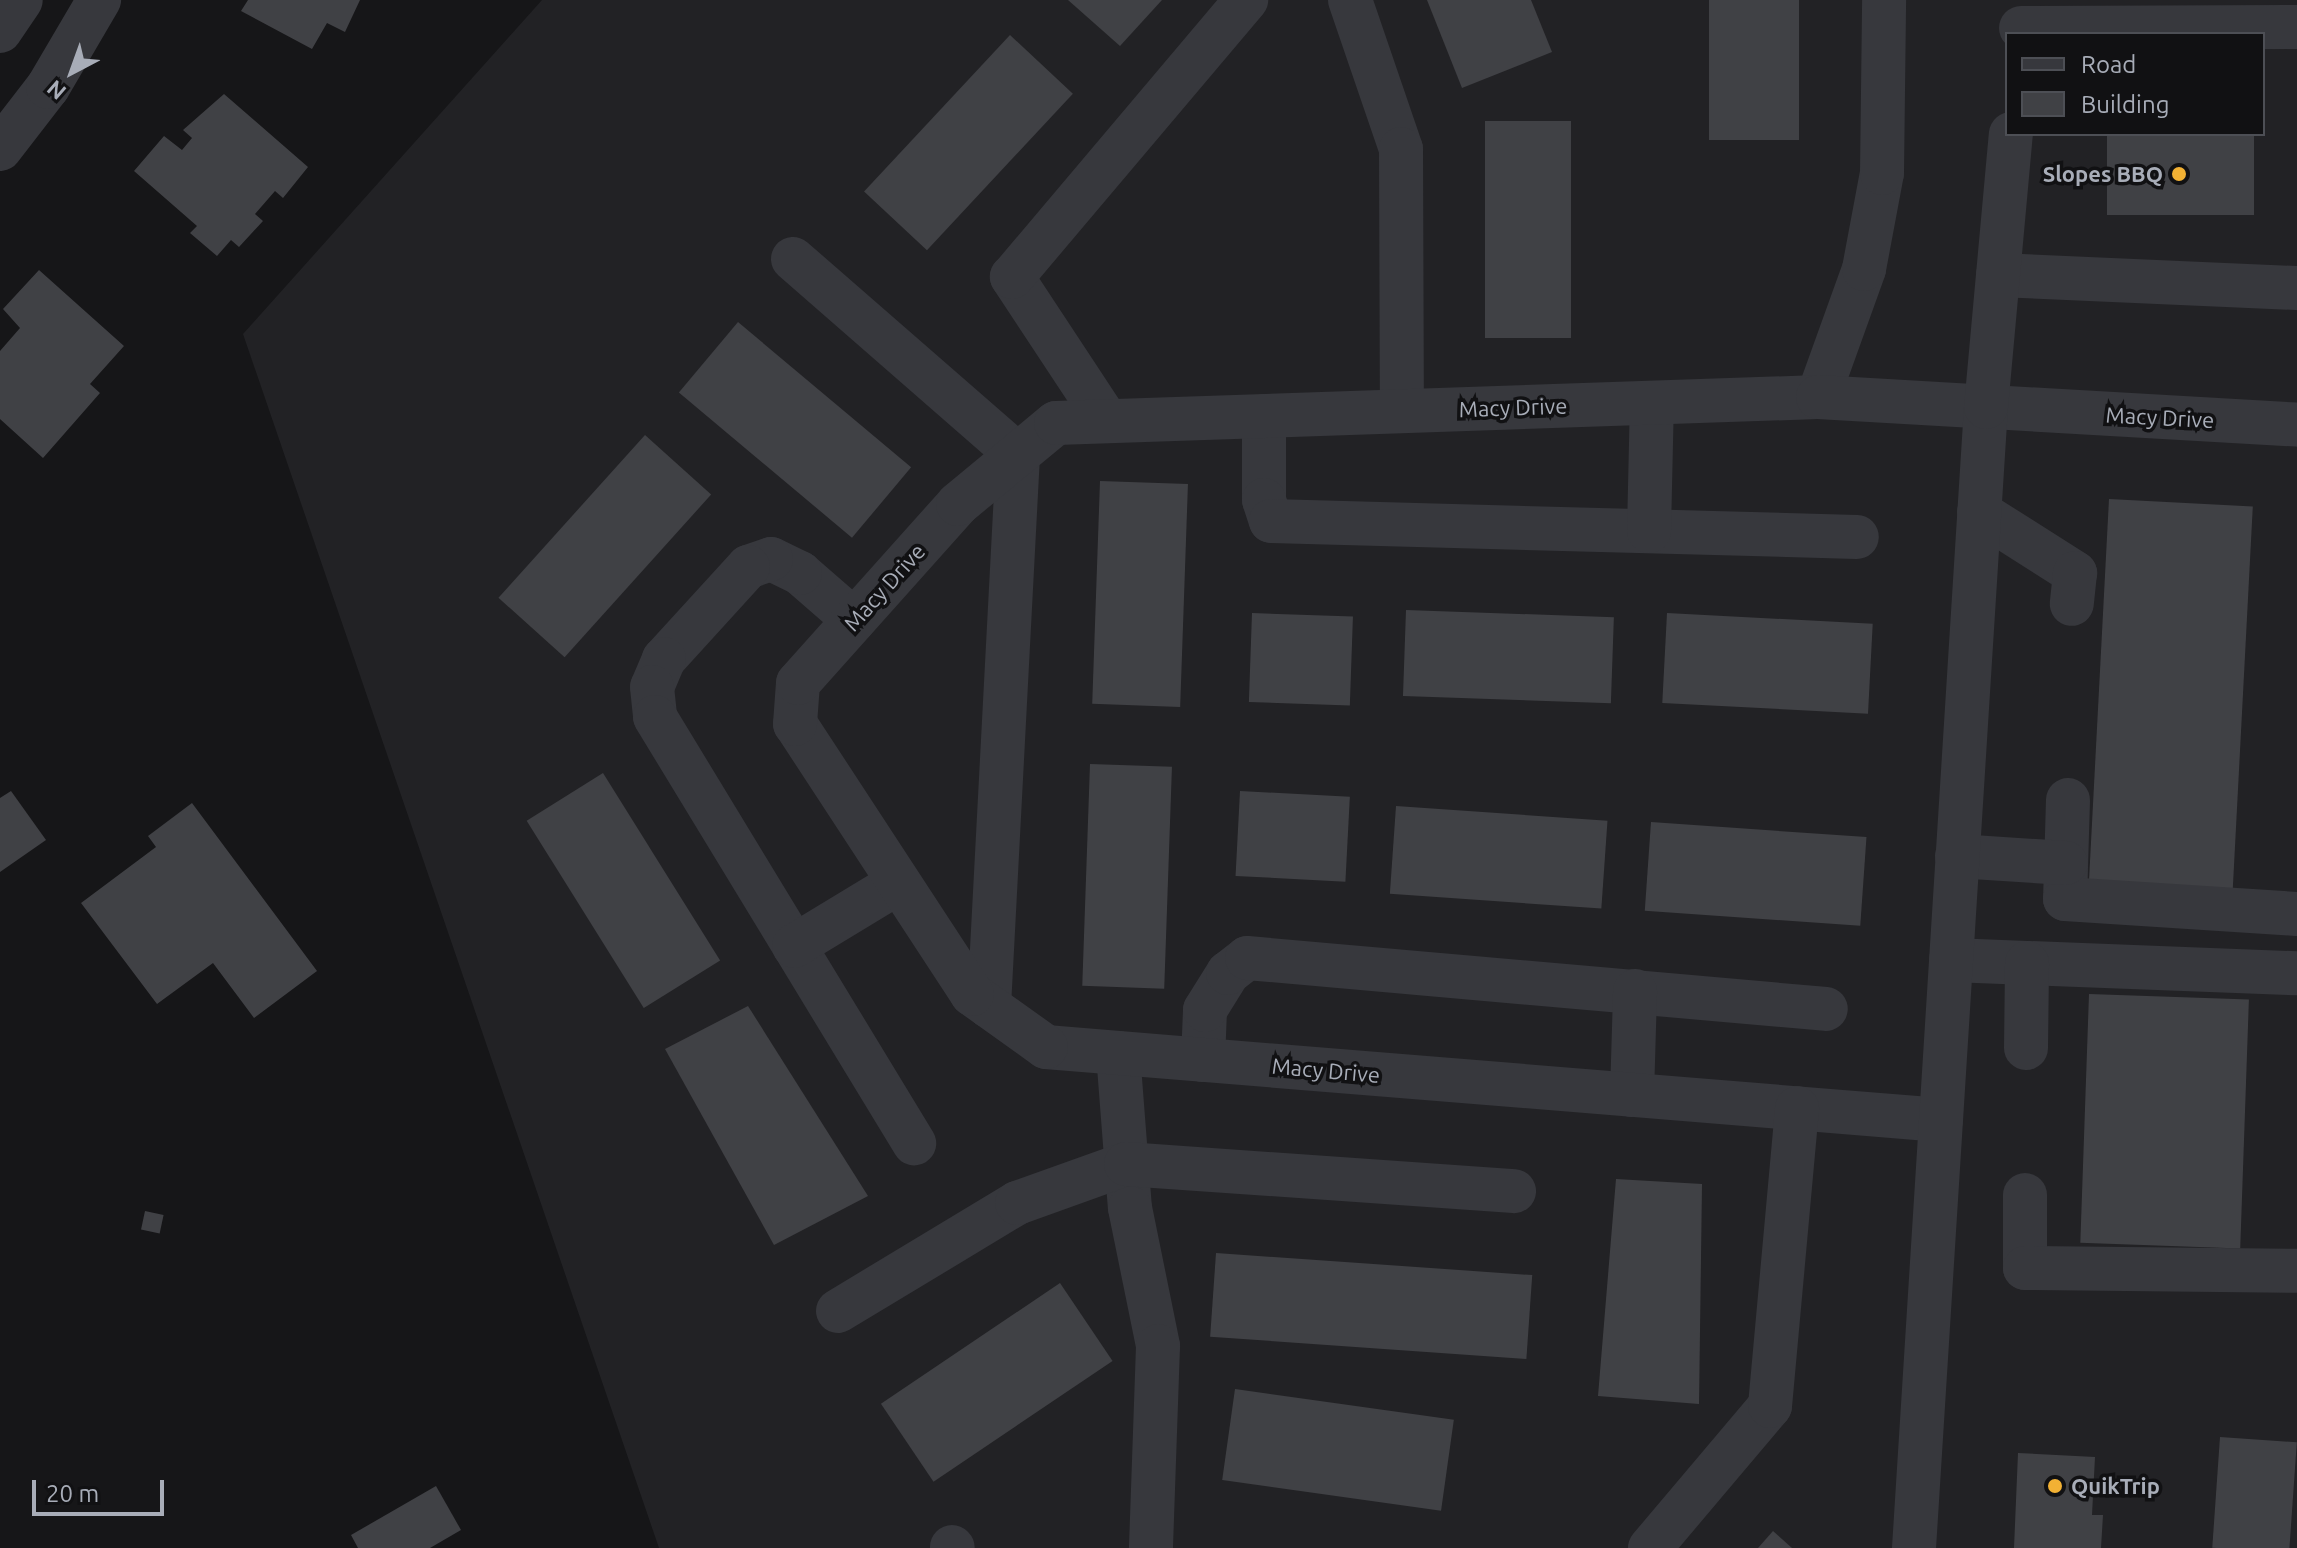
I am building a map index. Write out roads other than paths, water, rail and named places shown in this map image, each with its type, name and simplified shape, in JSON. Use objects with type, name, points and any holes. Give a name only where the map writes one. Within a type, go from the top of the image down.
[{"type":"street","points":[[0,31],[21,0]]},
{"type":"street","points":[[0,149],[48,87],[99,0]]},
{"type":"street","points":[[1107,421],[1012,277],[1246,0]]},
{"type":"street","points":[[1350,0],[1401,149],[1402,411]]},
{"type":"street","points":[[1818,397],[1864,269],[1882,173],[1884,0]]},
{"type":"street","points":[[2021,21],[2297,27]]},
{"type":"street","points":[[1914,1548],[1986,407],[2011,136]]},
{"type":"street","points":[[793,259],[1018,455],[989,1006]]},
{"type":"street","points":[[1998,275],[2297,288]]},
{"type":"street","name":"Macy Drive","points":[[1941,1120],[1046,1047],[972,994],[795,724],[798,683],[958,504],[1056,423],[1818,397],[2297,425]]},
{"type":"street","points":[[1649,531],[1652,403]]},
{"type":"street","points":[[1264,416],[1264,500],[1271,521],[1857,537]]},
{"type":"street","points":[[1979,512],[2075,573],[2072,604]]},
{"type":"street","points":[[854,620],[800,573],[771,559],[748,567],[664,659],[652,687],[655,717],[914,1143]]},
{"type":"street","points":[[2068,800],[2065,899],[2297,914]]},
{"type":"street","points":[[1957,856],[2066,863]]},
{"type":"street","points":[[794,946],[898,883]]},
{"type":"street","points":[[1203,1060],[1205,1010],[1228,973],[1247,958],[1826,1009]]},
{"type":"street","points":[[1951,960],[2297,973]]},
{"type":"street","points":[[2026,1048],[2027,963]]},
{"type":"street","points":[[1632,1095],[1635,991]]},
{"type":"street","points":[[1118,1053],[1126,1164],[1158,1346],[1151,1548]]},
{"type":"street","points":[[1650,1548],[1770,1406],[1797,1108]]},
{"type":"street","points":[[838,1311],[1017,1203],[1126,1164],[1514,1191]]},
{"type":"street","points":[[2025,1195],[2025,1268],[2297,1271]]},
{"type":"place","name":"Slopes BBQ","points":[[2179,174]]},
{"type":"place","name":"QuikTrip","points":[[2055,1486]]}]
